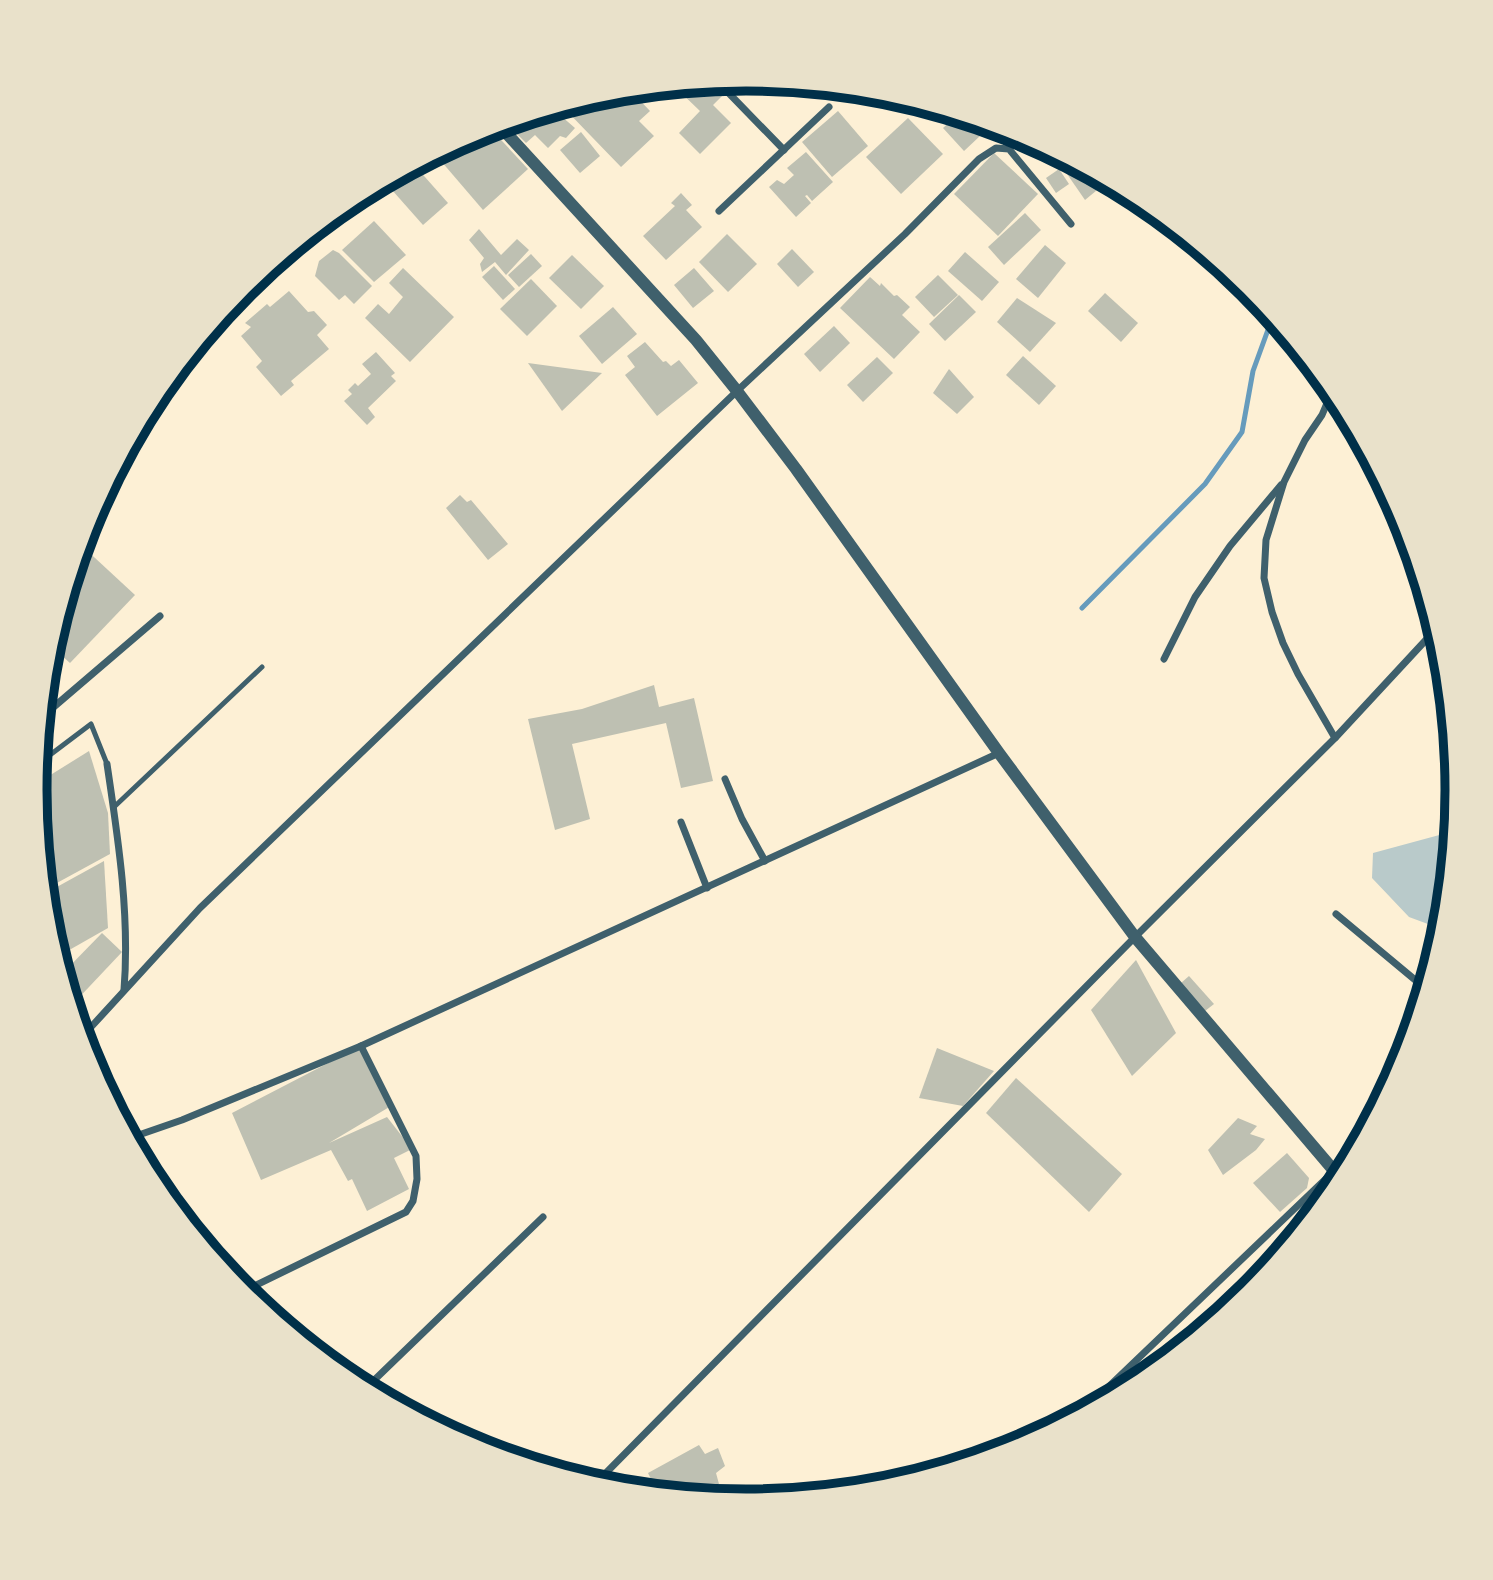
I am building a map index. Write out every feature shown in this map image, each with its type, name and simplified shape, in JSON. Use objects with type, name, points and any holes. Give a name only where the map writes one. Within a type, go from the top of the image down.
[{"type":"street","points":[[727,91],[784,150]]},
{"type":"street","points":[[719,211],[829,107]]},
{"type":"street","points":[[507,134],[696,340],[737,391],[1135,937],[1333,1170]]},
{"type":"street","points":[[89,1028],[200,908],[737,391],[905,234],[979,159],[996,148],[1009,149],[1070,224]]},
{"type":"street","points":[[1327,401],[1284,482],[1266,541],[1264,578],[1283,643],[1335,738]]},
{"type":"street","points":[[1164,659],[1195,597],[1230,546],[1284,482]]},
{"type":"street","points":[[52,708],[160,616]]},
{"type":"street","points":[[604,1474],[1335,738],[1428,637]]},
{"type":"street","points":[[138,1135],[361,1046],[999,753]]},
{"type":"street","points":[[107,764],[117,830],[127,954],[124,990]]},
{"type":"street","points":[[725,779],[742,819],[765,861]]},
{"type":"street","points":[[681,822],[707,888]]},
{"type":"street","points":[[1336,914],[1419,983]]},
{"type":"street","points":[[254,1286],[406,1212],[413,1201],[417,1178],[416,1156],[361,1046]]},
{"type":"street","points":[[1108,1389],[1315,1196]]},
{"type":"street","points":[[373,1381],[542,1217]]},
{"type":"lane","points":[[114,807],[262,667]]},
{"type":"lane","points":[[48,756],[91,724],[107,764]]},
{"type":"shaded area","points":[[1444,831],[1440,881],[1432,926],[1409,917],[1372,878],[1373,853],[1443,834]]},
{"type":"building","points":[[720,92],[723,95],[713,105],[731,123],[700,154],[679,133],[700,111],[682,94]]},
{"type":"building","points":[[639,99],[650,111],[639,121],[654,136],[621,167],[570,114]]},
{"type":"building","points":[[838,111],[868,146],[832,177],[802,142]]},
{"type":"building","points":[[561,116],[575,128],[566,138],[560,136],[548,148],[535,135],[526,143],[514,131]]},
{"type":"building","points":[[908,118],[943,154],[901,194],[866,157]]},
{"type":"building","points":[[950,122],[981,132],[978,134],[980,136],[964,151],[943,128]]},
{"type":"building","points":[[581,132],[600,156],[580,173],[560,150]]},
{"type":"building","points":[[498,137],[528,169],[483,210],[441,161]]},
{"type":"building","points":[[806,152],[833,182],[812,201],[805,196],[811,203],[796,217],[769,187],[777,180],[784,184],[794,175],[787,168]]},
{"type":"building","points":[[994,153],[1038,194],[998,236],[954,194]]},
{"type":"building","points":[[1059,169],[1069,184],[1056,193],[1046,178]]},
{"type":"building","points":[[1069,170],[1101,187],[1085,200],[1065,171]]},
{"type":"building","points":[[420,172],[448,203],[423,225],[392,190]]},
{"type":"building","points":[[681,193],[692,205],[686,210],[702,227],[666,260],[643,236],[675,206],[671,203]]},
{"type":"building","points":[[1025,213],[1041,230],[1004,265],[988,247]]},
{"type":"building","points":[[374,221],[406,255],[374,282],[342,250]]},
{"type":"building","points":[[479,229],[501,255],[517,239],[529,250],[506,275],[495,262],[482,272],[480,264],[484,258],[469,240]]},
{"type":"building","points":[[727,234],[757,264],[728,292],[699,262]]},
{"type":"building","points":[[1045,245],[1066,263],[1038,298],[1016,279]]},
{"type":"building","points":[[792,249],[814,272],[798,287],[777,264]]},
{"type":"building","points":[[333,250],[372,286],[354,304],[345,295],[339,300],[315,276],[319,261]]},
{"type":"building","points":[[965,252],[999,282],[982,301],[948,271]]},
{"type":"building","points":[[531,254],[542,266],[519,287],[508,275]]},
{"type":"building","points":[[572,255],[604,286],[581,309],[549,278]]},
{"type":"building","points":[[494,266],[515,289],[503,300],[482,277]]},
{"type":"building","points":[[403,268],[454,317],[410,362],[365,318],[378,304],[389,314],[403,297],[389,283]]},
{"type":"building","points":[[694,268],[714,291],[693,308],[674,285]]},
{"type":"building","points":[[938,275],[958,295],[934,317],[915,297]]},
{"type":"building","points":[[870,277],[910,307],[902,315],[920,332],[894,359],[840,308]]},
{"type":"building","points":[[531,279],[557,306],[527,336],[500,309]]},
{"type":"building","points":[[289,291],[308,312],[314,311],[327,325],[317,335],[329,349],[291,381],[294,385],[281,396],[256,367],[262,361],[241,336],[251,327],[245,323],[267,304],[270,307]]},
{"type":"building","points":[[1105,293],[1138,323],[1121,342],[1088,311]]},
{"type":"building","points":[[959,295],[976,312],[945,341],[929,324]]},
{"type":"building","points":[[1017,298],[1056,323],[1030,352],[997,322]]},
{"type":"building","points":[[613,307],[637,334],[602,364],[579,336]]},
{"type":"building","points":[[834,326],[850,343],[820,372],[804,354]]},
{"type":"building","points":[[645,342],[663,362],[666,361],[671,366],[679,360],[698,383],[657,416],[625,375],[635,367],[627,356]]},
{"type":"building","points":[[376,352],[395,373],[391,376],[396,381],[368,408],[375,417],[367,425],[344,401],[352,394],[348,390],[355,383],[358,386],[371,374],[362,364]]},
{"type":"building","points":[[1023,356],[1056,386],[1039,405],[1006,375]]},
{"type":"building","points":[[877,357],[893,373],[863,402],[847,385]]},
{"type":"building","points":[[528,363],[602,373],[562,411]]},
{"type":"building","points":[[949,369],[974,397],[957,414],[933,393]]},
{"type":"building","points":[[460,495],[467,502],[471,500],[508,544],[488,560],[446,508]]},
{"type":"building","points":[[89,552],[135,595],[70,663],[61,655],[71,609]]},
{"type":"building","points":[[654,685],[659,707],[694,698],[713,781],[681,788],[666,723],[572,744],[590,819],[555,830],[528,719],[582,709]]},
{"type":"building","points":[[89,751],[108,813],[110,854],[55,884],[49,836],[48,777]]},
{"type":"building","points":[[104,861],[108,928],[67,952],[55,888]]},
{"type":"building","points":[[102,933],[122,952],[79,998],[70,966]]},
{"type":"building","points":[[1136,960],[1176,1033],[1132,1076],[1091,1010]]},
{"type":"building","points":[[1189,976],[1214,1004],[1205,1011],[1181,983]]},
{"type":"building","points":[[361,1046],[391,1106],[329,1143],[387,1117],[412,1149],[394,1158],[409,1189],[367,1211],[352,1179],[348,1181],[331,1150],[261,1180],[232,1113]]},
{"type":"building","points":[[937,1048],[994,1071],[963,1106],[919,1098]]},
{"type":"building","points":[[1016,1078],[1122,1174],[1089,1212],[986,1113]]},
{"type":"building","points":[[1238,1118],[1257,1126],[1250,1134],[1265,1139],[1256,1150],[1223,1175],[1208,1150]]},
{"type":"building","points":[[1287,1153],[1309,1178],[1307,1188],[1280,1212],[1253,1183]]},
{"type":"building","points":[[699,1445],[705,1454],[718,1448],[725,1466],[716,1473],[719,1484],[710,1488],[653,1483],[648,1473]]},
{"type":"waterway","points":[[1082,608],[1205,484],[1242,432],[1253,371],[1269,326]]},
{"type":"waterway","points":[[1403,549],[1406,558]]}]
